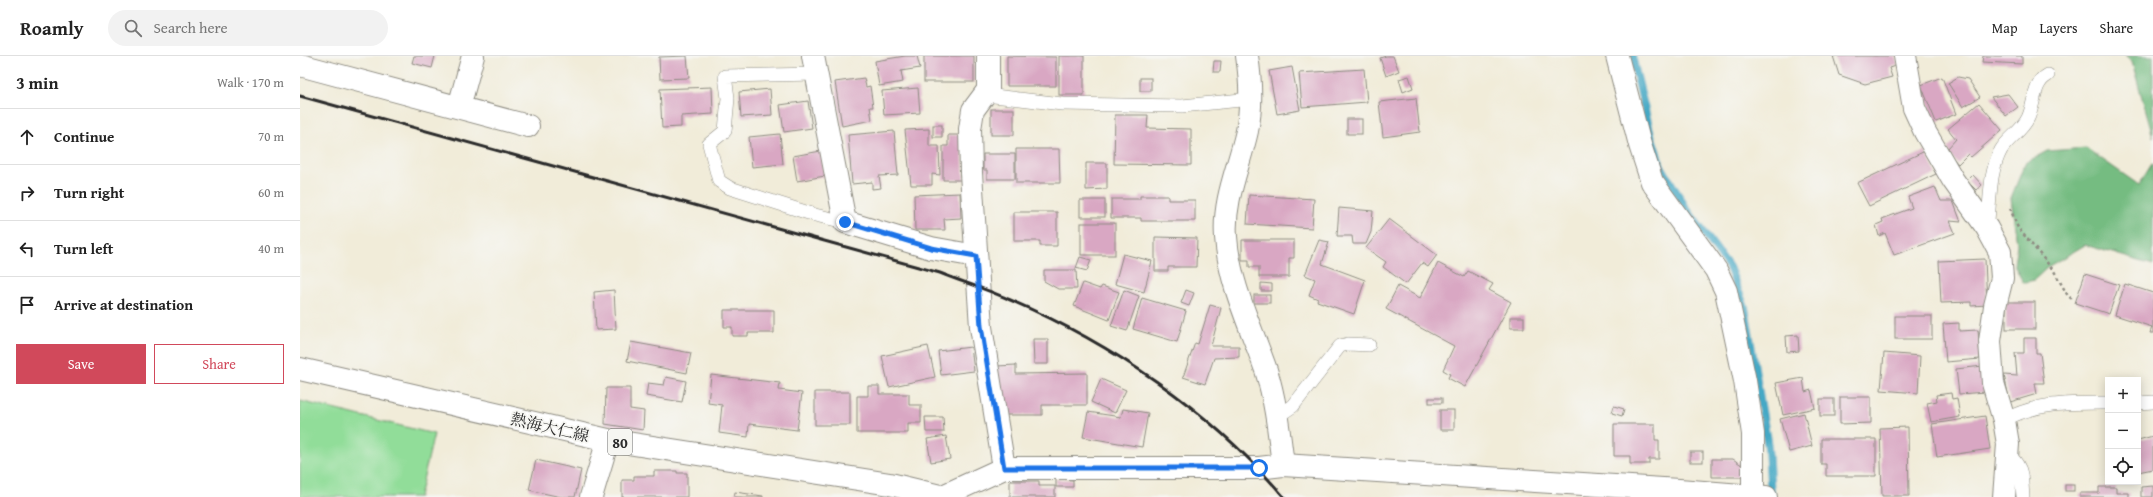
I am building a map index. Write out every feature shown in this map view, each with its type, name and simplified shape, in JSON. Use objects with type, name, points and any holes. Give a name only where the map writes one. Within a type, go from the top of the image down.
[{"type":"street","points":[[459,107],[473,56]]},
{"type":"street","points":[[988,56],[988,90],[973,110],[970,130],[981,326],[1004,468]]},
{"type":"street","points":[[1247,56],[1251,99],[1247,131],[1226,208],[1226,236],[1229,263],[1266,372],[1278,416],[1283,465]]},
{"type":"street","points":[[944,496],[1004,468],[1259,468],[1283,465],[1760,496],[1745,381],[1726,291],[1716,270],[1652,182],[1640,145],[1617,56]]},
{"type":"street","points":[[1905,56],[1914,108],[1925,132],[1953,180],[1987,228],[2000,252],[2002,278],[1995,306],[1990,341],[1993,384],[2004,420],[2007,453],[2004,497]]},
{"type":"street","points":[[300,65],[528,126]]},
{"type":"street","points":[[814,65],[845,222],[931,248],[976,256]]},
{"type":"street","name":"熱海大仁線","points":[[300,369],[608,440],[890,484],[944,496]]},
{"type":"street","points":[[591,497],[608,440]]},
{"type":"lane","points":[[814,65],[725,76],[728,98],[725,131],[709,144],[719,181],[730,188],[815,215],[845,222]]},
{"type":"lane","points":[[1987,228],[1994,168],[2001,150],[2028,119],[2038,85],[2041,79],[2048,75]]},
{"type":"lane","points":[[986,93],[994,96],[1062,104],[1182,106],[1251,99]]},
{"type":"lane","points":[[1278,416],[1293,406],[1340,346],[1348,344],[1369,345]]},
{"type":"lane","points":[[2141,403],[2153,402]]},
{"type":"lane","points":[[2004,420],[2033,407],[2054,404],[2105,403]]},
{"type":"lane","points":[[2007,453],[2017,462],[2021,469],[2022,497]]},
{"type":"path","points":[[2008,204],[2018,228],[2054,271],[2068,296],[2072,299]]},
{"type":"green space","points":[[2125,56],[2153,56],[2153,137],[2132,62]]},
{"type":"green space","points":[[2086,148],[2139,185],[2153,162],[2153,265],[2085,245],[2049,266],[2034,280],[2023,283],[2014,264],[2017,244],[2011,198],[2025,163],[2047,151]]},
{"type":"green space","points":[[300,401],[434,434],[419,497],[300,497]]},
{"type":"building","points":[[414,56],[435,56],[432,68],[412,63]]},
{"type":"building","points":[[687,56],[689,78],[660,79],[659,57]]},
{"type":"building","points":[[905,56],[917,56],[920,68],[901,71],[903,82],[879,86],[875,61]]},
{"type":"building","points":[[924,56],[974,56],[974,82],[924,82]]},
{"type":"building","points":[[1007,56],[1056,57],[1056,86],[1007,86]]},
{"type":"building","points":[[1059,56],[1084,56],[1084,95],[1059,95]]},
{"type":"building","points":[[1393,56],[1399,71],[1386,76],[1380,58]]},
{"type":"building","points":[[1833,56],[1895,56],[1898,65],[1889,68],[1892,77],[1865,84],[1839,75]]},
{"type":"building","points":[[1983,56],[2022,56],[2022,64],[1982,62]]},
{"type":"building","points":[[1214,61],[1221,61],[1220,72],[1213,72]]},
{"type":"building","points":[[1292,67],[1300,110],[1277,114],[1269,71]]},
{"type":"building","points":[[1364,69],[1367,102],[1302,107],[1299,73]]},
{"type":"building","points":[[1409,76],[1413,88],[1403,92],[1399,79]]},
{"type":"building","points":[[1942,77],[1956,114],[1936,122],[1921,85]]},
{"type":"building","points":[[1958,77],[1968,79],[1980,97],[1963,107],[1948,83]]},
{"type":"building","points":[[864,78],[866,87],[870,86],[873,107],[870,107],[872,120],[842,126],[835,82]]},
{"type":"building","points":[[1140,78],[1151,78],[1151,91],[1140,91]]},
{"type":"building","points":[[712,87],[713,114],[681,116],[681,127],[662,128],[660,89]]},
{"type":"building","points":[[918,88],[920,113],[884,115],[882,91]]},
{"type":"building","points":[[770,89],[772,115],[741,117],[739,92]]},
{"type":"building","points":[[2008,94],[2018,107],[2006,116],[1991,97]]},
{"type":"building","points":[[1416,98],[1420,132],[1383,137],[1379,102]]},
{"type":"building","points":[[808,101],[812,128],[784,132],[780,105]]},
{"type":"building","points":[[1979,103],[2002,130],[1971,157],[1968,154],[1958,164],[1951,156],[1948,148],[1956,139],[1948,129]]},
{"type":"building","points":[[991,109],[1014,109],[1014,135],[991,135]]},
{"type":"building","points":[[1115,115],[1148,115],[1147,128],[1191,129],[1191,165],[1114,164]]},
{"type":"building","points":[[1347,119],[1362,119],[1362,134],[1347,134]]},
{"type":"building","points":[[933,125],[942,125],[942,137],[933,137]]},
{"type":"building","points":[[929,129],[929,146],[939,146],[940,175],[932,174],[932,185],[911,185],[905,130]]},
{"type":"building","points":[[894,131],[898,175],[879,176],[881,188],[872,189],[872,182],[852,184],[848,135]]},
{"type":"building","points":[[780,134],[783,164],[752,167],[749,137]]},
{"type":"building","points":[[948,135],[962,135],[964,180],[943,180],[943,146],[948,146]]},
{"type":"building","points":[[1016,149],[1059,149],[1060,183],[1016,183]]},
{"type":"building","points":[[821,151],[825,176],[797,181],[793,156]]},
{"type":"building","points":[[1925,151],[1936,174],[1869,206],[1857,183]]},
{"type":"building","points":[[983,154],[1015,154],[1015,179],[987,179],[987,170],[983,170]]},
{"type":"building","points":[[1086,163],[1107,163],[1107,189],[1086,190]]},
{"type":"building","points":[[1973,175],[1982,185],[1976,190],[1967,181]]},
{"type":"building","points":[[1935,187],[1941,201],[1953,201],[1961,222],[1950,221],[1955,233],[1894,255],[1885,233],[1879,236],[1876,225],[1883,222],[1882,219],[1912,208],[1908,197]]},
{"type":"building","points":[[960,193],[961,218],[944,219],[945,230],[915,230],[914,195]]},
{"type":"building","points":[[1249,195],[1314,199],[1312,228],[1247,224]]},
{"type":"building","points":[[1140,196],[1168,196],[1168,200],[1195,200],[1195,221],[1141,221],[1141,218],[1111,218],[1111,199],[1140,199]]},
{"type":"building","points":[[1080,200],[1105,200],[1105,217],[1080,217]]},
{"type":"building","points":[[1339,208],[1373,211],[1371,232],[1366,244],[1353,244],[1352,236],[1337,236]]},
{"type":"building","points":[[1014,212],[1057,212],[1057,246],[1040,246],[1040,241],[1014,241]]},
{"type":"building","points":[[1389,219],[1437,255],[1428,267],[1422,263],[1406,284],[1383,267],[1386,262],[1366,248]]},
{"type":"building","points":[[1081,223],[1115,223],[1115,255],[1081,255]]},
{"type":"building","points":[[1155,237],[1197,238],[1196,267],[1168,267],[1168,271],[1155,271]]},
{"type":"building","points":[[1242,240],[1294,240],[1294,258],[1289,258],[1289,277],[1259,277],[1259,267],[1249,267],[1249,260],[1242,260]]},
{"type":"building","points":[[1319,240],[1329,242],[1322,264],[1365,280],[1354,314],[1317,301],[1318,299],[1309,295],[1315,279],[1305,275]]},
{"type":"building","points":[[1123,254],[1152,261],[1144,292],[1115,284]]},
{"type":"building","points":[[1080,257],[1091,260],[1087,271],[1076,268]]},
{"type":"building","points":[[1985,259],[1987,305],[1971,306],[1971,302],[1941,303],[1939,261]]},
{"type":"building","points":[[1438,263],[1464,277],[1468,271],[1493,284],[1489,290],[1511,302],[1465,387],[1448,378],[1450,374],[1443,370],[1454,346],[1386,309],[1398,286],[1420,298]]},
{"type":"building","points":[[1044,270],[1076,270],[1077,289],[1058,289],[1044,281]]},
{"type":"building","points":[[2085,274],[2119,285],[2109,314],[2075,303]]},
{"type":"building","points":[[1083,283],[1100,289],[1102,286],[1119,292],[1109,320],[1074,306]]},
{"type":"building","points":[[1261,283],[1272,284],[1272,291],[1261,291]]},
{"type":"building","points":[[2125,284],[2153,293],[2153,333],[2150,333],[2152,327],[2115,315]]},
{"type":"building","points":[[614,290],[616,329],[596,330],[594,292]]},
{"type":"building","points":[[1124,290],[1139,296],[1127,331],[1111,326]]},
{"type":"building","points":[[1186,290],[1194,293],[1189,306],[1181,303]]},
{"type":"building","points":[[1254,295],[1270,295],[1270,303],[1254,303]]},
{"type":"building","points":[[1142,298],[1186,311],[1177,342],[1133,329]]},
{"type":"building","points":[[2006,302],[2035,302],[2035,329],[2006,329]]},
{"type":"building","points":[[1210,305],[1221,308],[1211,346],[1239,346],[1239,357],[1214,358],[1205,384],[1183,377],[1195,343],[1198,344]]},
{"type":"building","points":[[724,310],[774,310],[774,333],[748,333],[748,336],[732,336],[732,327],[724,327]]},
{"type":"building","points":[[1895,316],[1932,316],[1932,339],[1895,339]]},
{"type":"building","points":[[1510,317],[1524,317],[1524,328],[1510,328]]},
{"type":"building","points":[[1959,323],[1959,331],[1978,330],[1980,359],[1946,362],[1943,324]]},
{"type":"building","points":[[1798,335],[1799,351],[1787,352],[1786,336]]},
{"type":"building","points":[[2024,338],[2036,338],[2036,353],[2040,353],[2044,383],[2035,383],[2037,394],[2010,402],[2004,375],[2017,376],[2015,353],[2024,353]]},
{"type":"building","points":[[1033,339],[1048,339],[1048,364],[1034,364]]},
{"type":"building","points":[[631,342],[691,353],[687,373],[627,361]]},
{"type":"building","points":[[928,346],[935,377],[889,387],[882,356]]},
{"type":"building","points":[[971,347],[974,371],[941,375],[938,351]]},
{"type":"building","points":[[1884,353],[1920,356],[1918,393],[1881,390]]},
{"type":"building","points":[[1016,365],[1016,374],[1087,373],[1087,405],[1042,405],[1042,415],[1003,415],[997,366]]},
{"type":"building","points":[[1983,366],[1986,392],[1959,394],[1956,369]]},
{"type":"building","points":[[711,375],[780,383],[779,390],[802,393],[797,430],[749,424],[748,437],[719,433],[722,405],[708,403]]},
{"type":"building","points":[[666,377],[686,381],[682,402],[646,396],[648,383],[664,385]]},
{"type":"building","points":[[1803,378],[1805,392],[1811,390],[1815,408],[1783,415],[1776,383]]},
{"type":"building","points":[[1101,379],[1126,390],[1115,413],[1091,402]]},
{"type":"building","points":[[868,386],[879,386],[879,394],[909,394],[909,405],[921,405],[921,423],[908,423],[908,433],[857,433],[857,396],[868,396]]},
{"type":"building","points":[[606,388],[630,388],[630,409],[644,411],[643,430],[605,424]]},
{"type":"building","points":[[815,392],[850,392],[850,425],[815,425]]},
{"type":"building","points":[[1951,393],[1952,399],[1957,398],[1960,417],[1931,422],[1927,403],[1937,401],[1936,395]]},
{"type":"building","points":[[1840,397],[1871,397],[1871,423],[1840,424]]},
{"type":"building","points":[[1429,398],[1442,398],[1442,403],[1429,403]]},
{"type":"building","points":[[1820,399],[1834,399],[1834,416],[1820,416]]},
{"type":"building","points":[[1614,406],[1624,409],[1622,416],[1612,413]]},
{"type":"building","points":[[1123,409],[1148,413],[1142,447],[1083,437],[1088,412],[1121,417]]},
{"type":"building","points":[[1440,410],[1454,410],[1454,430],[1440,430]]},
{"type":"building","points":[[1804,413],[1812,446],[1789,452],[1780,419]]},
{"type":"building","points":[[1985,416],[1990,449],[1937,457],[1932,424]]},
{"type":"building","points":[[925,417],[943,417],[944,432],[926,432]]},
{"type":"building","points":[[1614,424],[1655,424],[1655,440],[1659,440],[1659,459],[1649,459],[1649,464],[1630,464],[1630,456],[1614,456]]},
{"type":"building","points":[[1908,427],[1909,496],[1882,496],[1880,428]]},
{"type":"building","points":[[946,436],[950,459],[931,462],[927,439]]},
{"type":"building","points":[[2153,436],[2153,469],[2141,471],[2141,449],[2141,439]]},
{"type":"building","points":[[1821,439],[1876,439],[1876,476],[1826,476],[1826,464],[1821,464]]},
{"type":"building","points":[[1690,452],[1703,452],[1703,462],[1690,462]]},
{"type":"building","points":[[1712,459],[1733,459],[1743,466],[1743,477],[1712,477]]},
{"type":"building","points":[[536,460],[581,470],[575,497],[561,497],[529,490]]},
{"type":"building","points":[[654,471],[677,471],[677,473],[687,473],[687,497],[622,497],[622,480],[634,480],[634,476],[654,476]]},
{"type":"building","points":[[1056,479],[1073,480],[1073,487],[1056,487]]},
{"type":"building","points":[[1010,481],[1039,481],[1039,486],[1055,486],[1055,497],[1010,497]]},
{"type":"building","points":[[2065,485],[2074,485],[2074,491],[2065,491]]},
{"type":"building","points":[[2153,486],[2153,497],[2141,497],[2141,487]]},
{"type":"building","points":[[2099,487],[2116,487],[2116,493],[2129,493],[2129,497],[2080,497],[2080,493],[2099,493]]},
{"type":"building","points":[[735,492],[763,496],[763,497],[734,497]]},
{"type":"waterway","points":[[1632,56],[1651,135],[1661,166],[1686,208],[1729,267],[1745,308],[1768,447],[1771,497]]},
{"type":"railway","points":[[300,96],[940,273],[1000,295],[1085,336],[1158,382],[1225,436],[1284,497]]},
{"type":"route","points":[[845,222],[931,248],[976,256],[981,326],[1004,468],[1259,468]]}]
